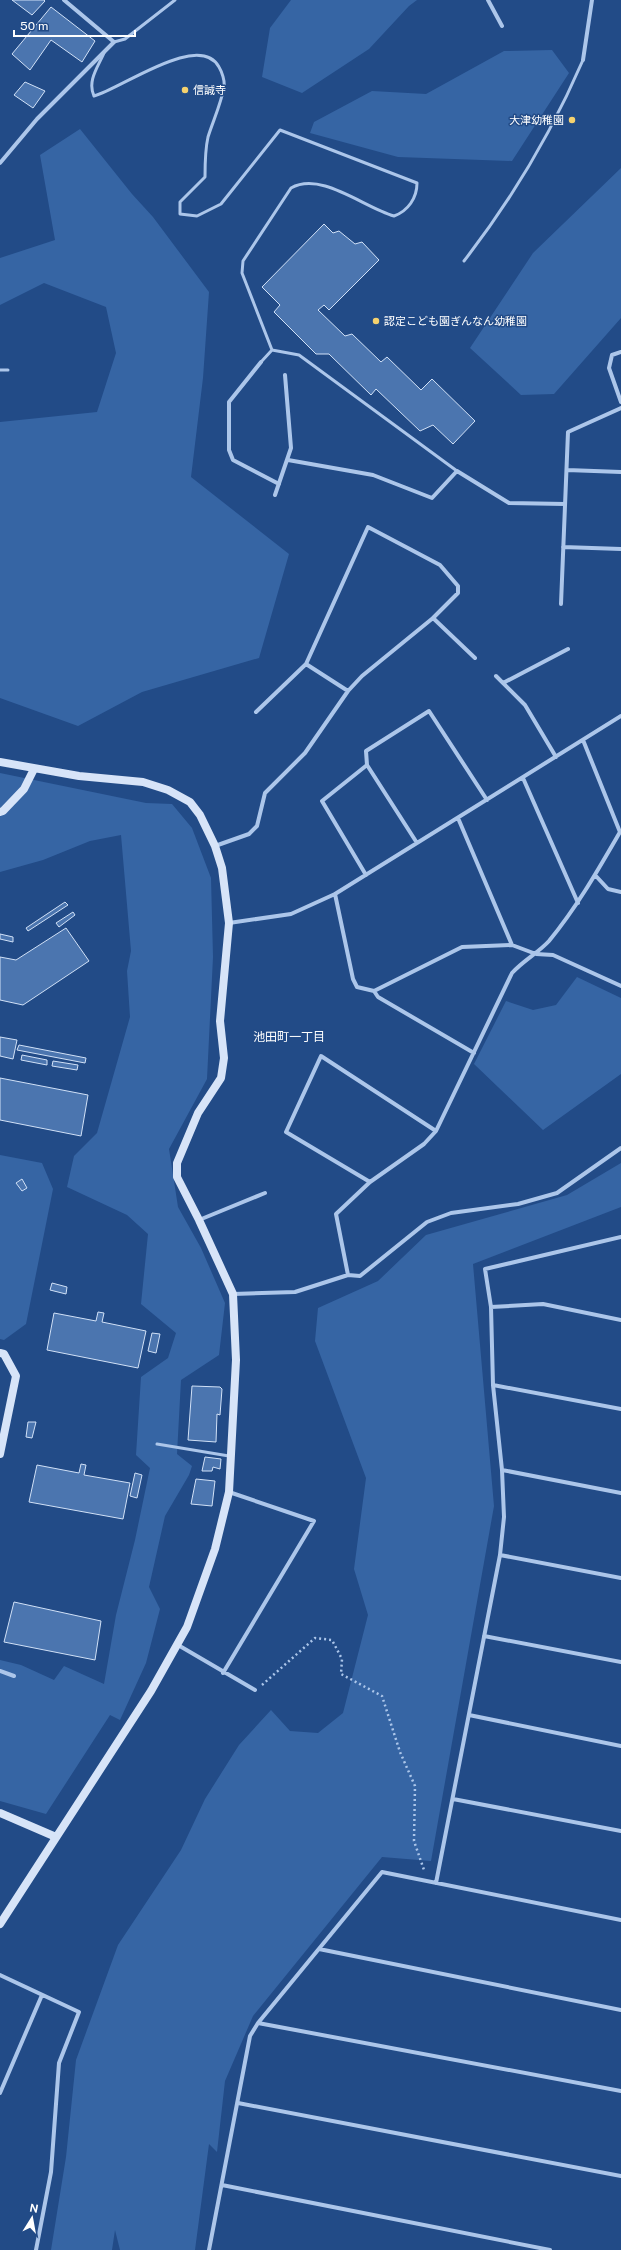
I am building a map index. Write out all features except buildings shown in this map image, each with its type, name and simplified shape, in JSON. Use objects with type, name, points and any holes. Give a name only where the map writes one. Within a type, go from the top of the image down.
[{"type":"street","points":[[0,163],[37,119],[114,42],[64,0]]},
{"type":"street","points":[[488,0],[502,26]]},
{"type":"street","points":[[583,60],[592,0]]},
{"type":"street","points":[[621,352],[612,356],[609,368],[621,402]]},
{"type":"street","points":[[262,362],[229,402],[229,450],[233,460],[278,484]]},
{"type":"street","points":[[275,495],[291,448],[284,375]]},
{"type":"street","points":[[561,604],[568,432],[621,408]]},
{"type":"street","points":[[288,460],[373,475],[432,498],[457,471],[510,504],[565,504]]},
{"type":"street","points":[[566,470],[621,472]]},
{"type":"street","points":[[215,846],[249,834],[257,826],[265,794],[305,753],[348,691],[362,676],[433,618],[458,593],[458,586],[440,565],[368,527],[306,664],[256,712]]},
{"type":"street","points":[[563,547],[621,549]]},
{"type":"street","points":[[433,618],[475,658]]},
{"type":"street","points":[[503,683],[568,650]]},
{"type":"street","points":[[306,664],[348,691]]},
{"type":"street","points":[[496,676],[525,705],[556,757]]},
{"type":"street","points":[[417,843],[367,765],[366,751],[429,711],[487,800]]},
{"type":"street","points":[[229,923],[291,914],[335,894],[621,716]]},
{"type":"street","points":[[348,1275],[336,1214],[370,1182],[424,1144],[436,1131],[512,972],[525,959],[536,954],[578,903],[620,832],[583,740]]},
{"type":"street","points":[[0,762],[79,776],[143,782],[168,790],[190,802],[200,815],[215,846],[222,868],[229,923],[220,1021],[224,1058],[221,1078],[198,1113],[177,1163],[179,1182],[199,1220],[233,1294],[236,1360],[229,1492],[206,1579],[178,1645],[0,1924]]},
{"type":"street","points":[[366,875],[322,801],[367,765]]},
{"type":"street","points":[[0,812],[3,811],[24,789],[34,769]]},
{"type":"street","points":[[523,778],[578,903]]},
{"type":"street","points":[[458,818],[512,945]]},
{"type":"street","points":[[595,875],[608,889],[621,892]]},
{"type":"street","points":[[335,894],[353,979],[357,987],[374,991],[462,947],[512,945],[536,954],[553,955],[621,986]]},
{"type":"street","points":[[374,991],[378,997],[474,1053]]},
{"type":"street","points":[[370,1182],[286,1132],[321,1056],[436,1131]]},
{"type":"street","points":[[233,1294],[295,1292],[348,1275],[360,1276],[427,1222],[451,1213],[518,1204],[557,1193],[621,1148]]},
{"type":"street","points":[[199,1220],[265,1193]]},
{"type":"street","points":[[436,1883],[500,1555],[504,1517],[502,1470],[494,1385],[491,1308],[485,1269],[621,1237]]},
{"type":"street","points":[[491,1308],[543,1304],[621,1320]]},
{"type":"street","points":[[0,1353],[4,1354],[16,1376],[0,1454]]},
{"type":"street","points":[[494,1385],[621,1408]]},
{"type":"street","points":[[502,1470],[621,1493]]},
{"type":"street","points":[[223,1673],[314,1521],[229,1492]]},
{"type":"street","points":[[500,1555],[621,1578]]},
{"type":"street","points":[[484,1636],[621,1662]]},
{"type":"street","points":[[178,1645],[223,1673],[255,1690]]},
{"type":"street","points":[[0,1671],[14,1676]]},
{"type":"street","points":[[469,1715],[621,1746]]},
{"type":"street","points":[[453,1799],[621,1831]]},
{"type":"street","points":[[0,1813],[56,1837]]},
{"type":"street","points":[[209,2250],[250,2036],[258,2022],[382,1872],[621,1920]]},
{"type":"street","points":[[319,1949],[621,2010]]},
{"type":"street","points":[[0,1975],[79,2012],[59,2063],[51,2172],[36,2250]]},
{"type":"street","points":[[0,2093],[42,1995]]},
{"type":"street","points":[[258,2022],[621,2091]]},
{"type":"street","points":[[238,2103],[621,2176]]},
{"type":"street","points":[[222,2185],[550,2250]]},
{"type":"lane","points":[[114,42],[125,39],[175,0]]},
{"type":"lane","points":[[106,50],[92,78],[90,89],[94,96],[106,93],[156,67],[185,55],[198,54],[216,62],[221,72],[224,86],[205,152],[205,177],[180,202],[180,214],[197,216],[221,204],[280,130],[417,183],[417,188],[410,206],[402,213],[394,216],[322,184],[299,183],[291,188],[244,261],[242,273],[272,350]]},
{"type":"lane","points":[[464,261],[497,219],[517,189],[555,122],[583,60]]},
{"type":"lane","points":[[262,362],[272,350]]},
{"type":"lane","points":[[272,350],[299,355],[457,471]]},
{"type":"lane","points":[[0,370],[8,370]]},
{"type":"lane","points":[[157,1444],[231,1457]]},
{"type":"path","points":[[255,1690],[315,1638],[332,1640],[342,1658],[341,1674],[382,1696],[400,1752],[415,1786],[414,1842],[428,1881]]},
{"type":"shaded area","points":[[291,0],[417,0],[409,6],[369,49],[302,93],[262,77],[270,28]]},
{"type":"shaded area","points":[[552,50],[569,73],[512,161],[398,157],[310,133],[314,122],[372,91],[426,94],[504,51]]},
{"type":"shaded area","points":[[80,129],[132,194],[153,217],[209,292],[203,378],[191,477],[289,554],[259,658],[142,692],[78,726],[0,698],[0,422],[97,412],[116,353],[106,307],[44,283],[0,305],[0,258],[55,240],[40,155]]},
{"type":"shaded area","points":[[621,168],[621,318],[554,394],[521,395],[470,348],[533,253]]},
{"type":"shaded area","points":[[0,773],[146,803],[172,804],[192,828],[211,878],[213,957],[207,1079],[169,1149],[178,1207],[201,1248],[225,1303],[219,1355],[181,1380],[177,1454],[192,1466],[189,1475],[165,1516],[149,1587],[160,1609],[146,1663],[120,1720],[110,1715],[46,1814],[0,1801],[0,1660],[21,1665],[54,1680],[64,1666],[104,1684],[116,1615],[135,1540],[150,1468],[136,1455],[141,1377],[168,1358],[176,1333],[141,1304],[148,1234],[127,1215],[67,1187],[74,1156],[97,1133],[130,1017],[127,971],[131,951],[121,835],[90,841],[43,860],[0,872]]},
{"type":"shaded area","points":[[577,977],[621,998],[621,1074],[543,1130],[474,1064],[506,1001],[533,1010],[556,1005]]},
{"type":"shaded area","points":[[0,1155],[42,1163],[53,1189],[26,1324],[4,1340],[0,1339]]},
{"type":"shaded area","points":[[621,1163],[621,1207],[473,1264],[494,1506],[431,1861],[382,1857],[253,2016],[225,2081],[217,2152],[209,2144],[195,2250],[120,2250],[115,2230],[112,2250],[51,2250],[66,2157],[76,2060],[118,1945],[181,1850],[205,1799],[239,1745],[271,1710],[290,1731],[318,1733],[343,1713],[368,1615],[354,1569],[366,1478],[315,1341],[318,1308],[378,1281],[426,1235],[567,1195]]},
{"type":"place","name":"信誠寺","points":[[185,90]]},
{"type":"place","name":"大津幼稚園","points":[[572,120]]},
{"type":"place","name":"認定こども園ぎんなん幼稚園","points":[[376,321]]},
{"type":"district","name":"池田町一丁目","points":[[289,1037]]}]
